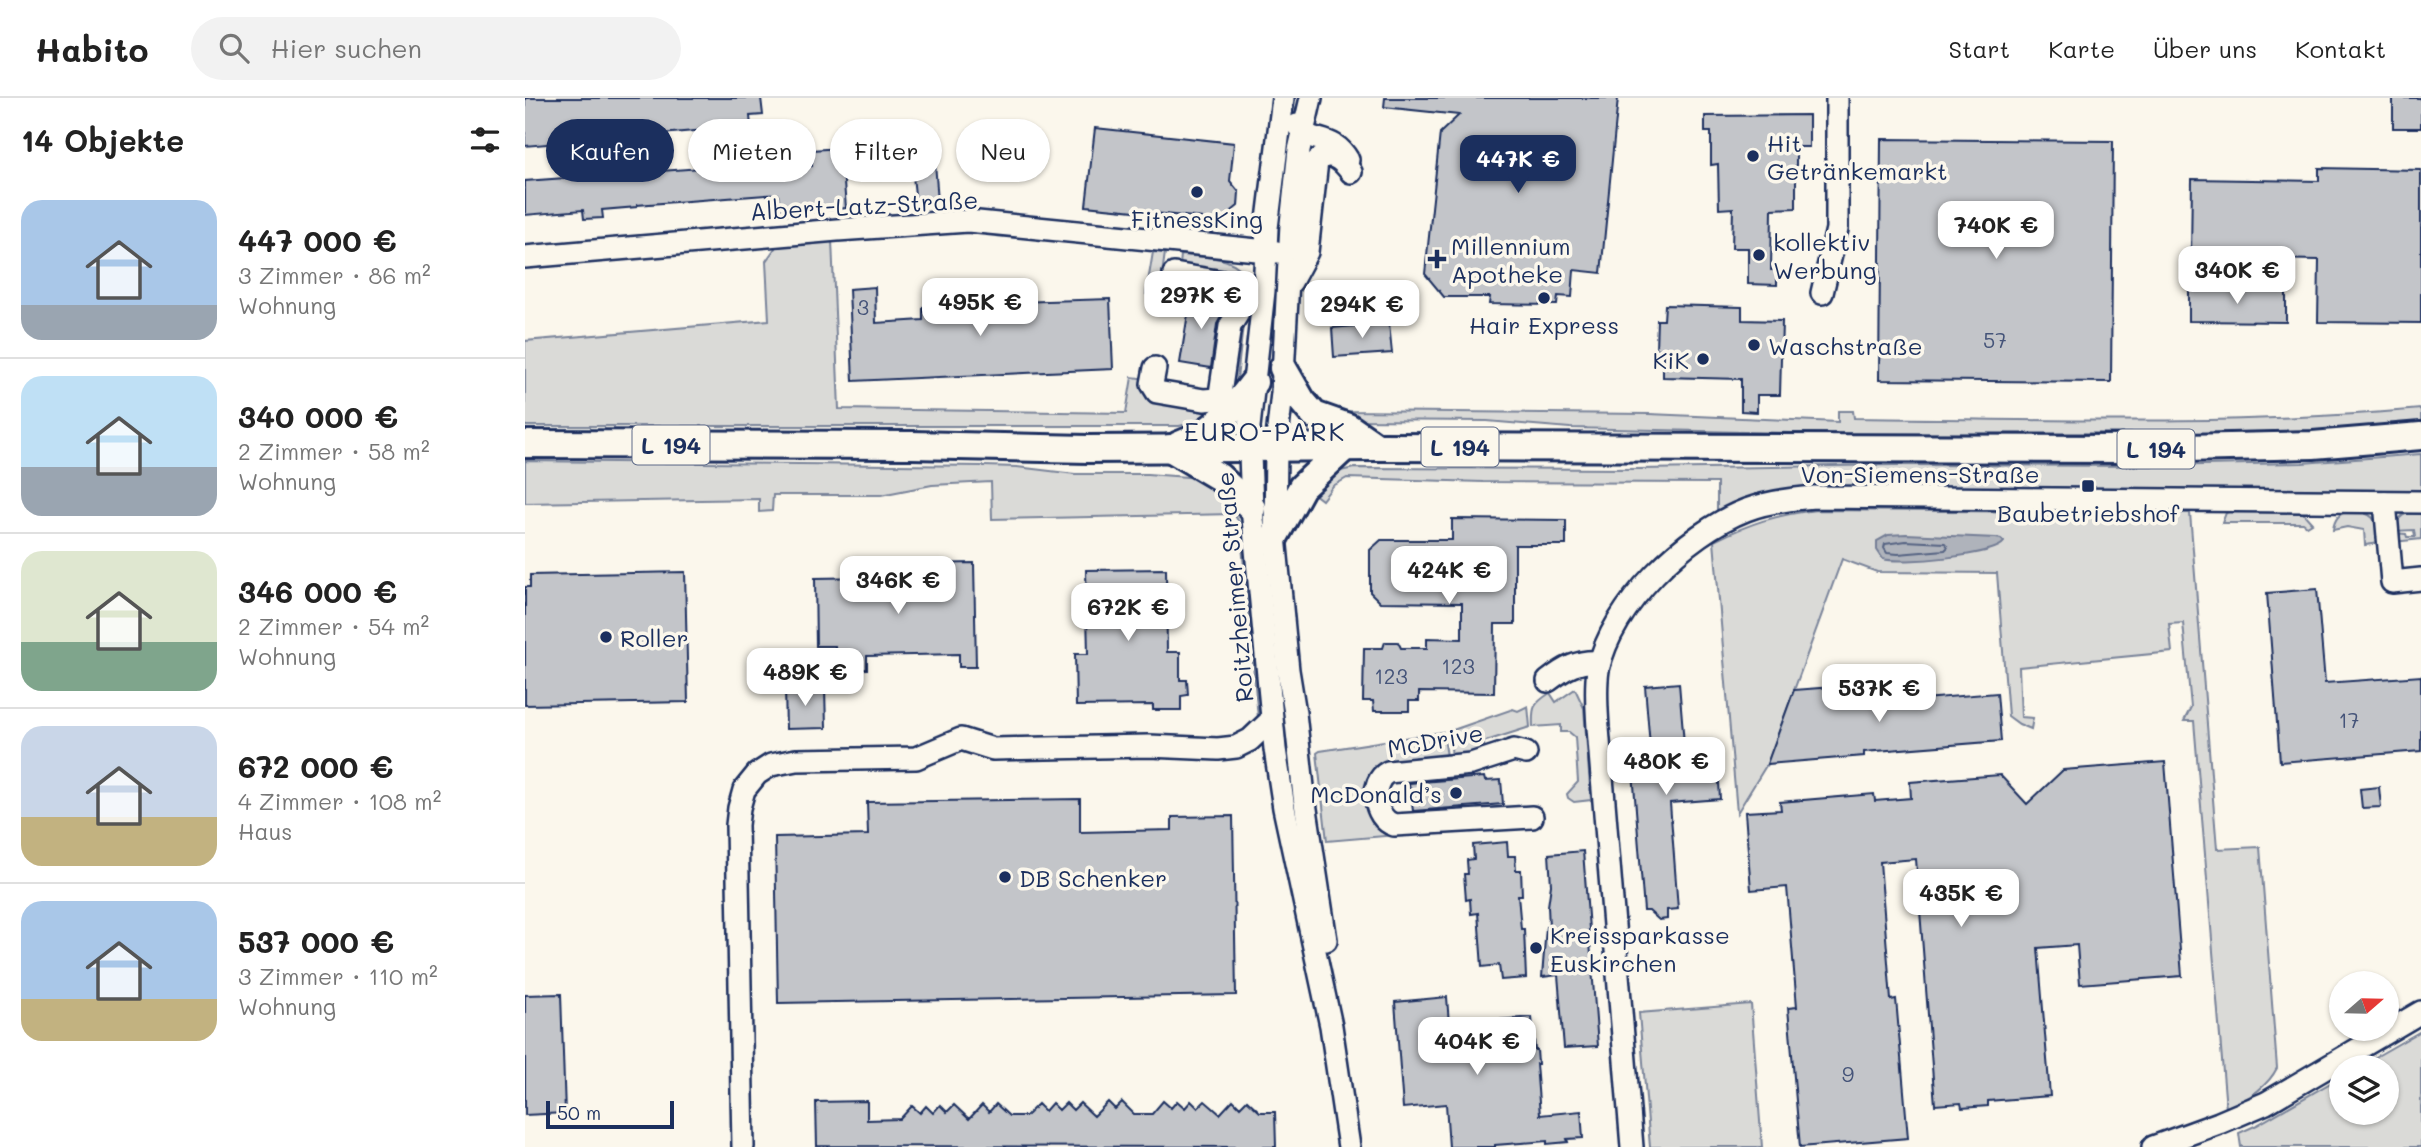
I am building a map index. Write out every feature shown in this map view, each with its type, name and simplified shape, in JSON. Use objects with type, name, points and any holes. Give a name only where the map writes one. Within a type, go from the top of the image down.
[{"type":"main road","points":[[1283,368],[1301,401],[1314,415],[1348,427],[1377,447]]},
{"type":"main road","name":"L 194","points":[[1170,448],[1189,441],[1219,423],[1254,382]]},
{"type":"main road","name":"L 194","points":[[525,444],[2167,449],[2313,444],[2421,436]]},
{"type":"main road","points":[[1275,536],[1302,487],[1345,447]]},
{"type":"main road","points":[[1170,448],[1224,481],[1252,508]]},
{"type":"street","points":[[1284,98],[1298,128],[1304,134],[1334,143],[1350,164],[1351,172],[1339,158],[1324,156],[1317,161],[1307,251],[1289,287]]},
{"type":"street","name":"Roitzheimer Straße","points":[[1284,98],[1272,173],[1254,382],[1249,447],[1252,508],[1271,720],[1284,808],[1331,1026],[1349,1147]]},
{"type":"street","name":"Roitzheimer Straße","points":[[1311,98],[1294,186],[1276,447],[1275,536],[1304,796],[1330,963],[1331,1026]]},
{"type":"street","points":[[1822,293],[1837,229],[1837,98]]},
{"type":"street","name":"Albert-Latz-Straße","points":[[525,257],[968,221],[1290,253]]},
{"type":"street","points":[[1155,368],[1152,384],[1157,392],[1203,400],[1216,399],[1220,394],[1230,327],[1238,311],[1241,294],[1235,284],[1174,274]]},
{"type":"street","name":"Von-Siemens-Straße","points":[[1632,1147],[1599,741],[1597,685],[1600,662],[1610,634],[1624,611],[1669,561],[1699,536],[1725,519],[1749,509],[1806,498],[1851,496],[2421,502]]},
{"type":"street","points":[[2385,502],[2392,582],[2421,579]]},
{"type":"street","points":[[1548,681],[1573,664],[1600,662]]},
{"type":"street","points":[[743,1147],[737,825],[744,790],[757,774],[783,761],[916,758],[961,738],[993,749],[1149,746],[1224,749],[1250,740],[1271,720]]},
{"type":"street","name":"McDrive","points":[[1527,753],[1514,750],[1471,764],[1388,772],[1378,782],[1377,810],[1384,821],[1394,825],[1532,817]]},
{"type":"street","points":[[2153,1147],[2219,1123],[2266,1102],[2421,1012]]},
{"type":"shaded area","points":[[832,240],[839,409],[1126,413],[1132,377],[1148,379],[1210,406],[1246,290],[1180,265],[1181,255],[1228,261],[1243,272],[1248,280],[1236,388],[1203,421],[1179,426],[525,426],[525,341],[769,320],[766,261],[778,244]]},
{"type":"shaded area","points":[[1153,252],[1165,253],[1159,296],[1146,294]]},
{"type":"shaded area","points":[[1324,404],[1345,411],[1649,414],[1838,422],[1838,411],[1853,411],[1854,418],[2138,421],[2280,418],[2421,409],[2421,422],[2253,433],[1837,434],[1570,428],[1487,421],[1352,420],[1321,410]]},
{"type":"shaded area","points":[[2421,454],[2421,494],[1957,489],[1717,514],[1717,483],[1483,482],[1347,478],[1333,486],[1322,500],[1309,490],[1336,472],[1354,468],[2155,466],[2302,463]]},
{"type":"shaded area","points":[[525,461],[984,466],[1075,474],[1147,474],[1201,478],[1236,505],[1243,519],[1260,701],[1258,718],[1240,524],[1234,514],[992,519],[991,482],[932,485],[881,495],[773,495],[772,511],[759,512],[759,499],[525,503]]},
{"type":"shaded area","points":[[1816,510],[2190,513],[2217,849],[2260,847],[2277,1068],[2268,1082],[2256,1093],[2226,1109],[2194,721],[2184,721],[2191,707],[2183,623],[2169,624],[2172,652],[2019,667],[2021,717],[2033,718],[2031,729],[2008,716],[1997,573],[1877,572],[1842,559],[1767,764],[1737,813],[1714,541],[1763,521]]},
{"type":"shaded area","points":[[2233,510],[2303,513],[2312,523],[2307,526],[2303,523],[2222,523],[2226,513]]},
{"type":"shaded area","points":[[2421,511],[2421,539],[2394,542],[2394,533],[2415,537],[2414,530],[2394,531],[2397,521],[2403,515]]},
{"type":"shaded area","points":[[2342,513],[2365,513],[2373,518],[2380,543],[2365,545],[2364,530],[2347,527],[2333,530]]},
{"type":"shaded area","points":[[1575,689],[1584,708],[1591,800],[1574,802],[1567,794],[1578,782],[1575,737],[1569,732],[1561,732],[1561,725],[1533,727],[1533,710],[1537,703],[1550,693],[1556,702]]},
{"type":"shaded area","points":[[1528,706],[1530,727],[1483,742],[1487,754],[1452,761],[1450,731]]},
{"type":"shaded area","points":[[1443,732],[1448,762],[1378,774],[1377,766],[1374,766],[1374,811],[1478,828],[1327,841],[1317,753]]},
{"type":"shaded area","points":[[1751,1004],[1762,1147],[1650,1147],[1639,1013]]},
{"type":"shaded area","points":[[2421,1031],[2421,1147],[2241,1147],[2239,1133],[2329,1084],[2329,1125],[2399,1125],[2399,1055],[2379,1055]]},
{"type":"water","points":[[1888,535],[1996,538],[2004,542],[1984,551],[1947,558],[1883,559],[1877,550],[1877,541]]},
{"type":"building","points":[[525,98],[761,98],[763,115],[750,116],[750,119],[688,119],[688,132],[674,133],[674,119],[546,119],[546,144],[525,146]]},
{"type":"building","points":[[1385,98],[1618,98],[1601,273],[1574,270],[1572,297],[1558,296],[1557,305],[1489,304],[1490,297],[1444,297],[1425,274],[1440,133],[1459,115],[1384,107]]},
{"type":"building","points":[[2393,98],[2421,98],[2421,128],[2393,128]]},
{"type":"building","name":"Hit Getränkemarkt","points":[[1809,115],[1809,147],[1796,147],[1796,208],[1772,209],[1771,270],[1777,270],[1777,285],[1748,284],[1748,248],[1732,248],[1733,208],[1719,209],[1718,164],[1711,165],[1711,132],[1705,132],[1705,116]]},
{"type":"building","points":[[1095,128],[1234,143],[1230,181],[1239,192],[1238,206],[1227,215],[1226,221],[1215,220],[1215,226],[1201,225],[1202,218],[1086,206]]},
{"type":"building","points":[[1881,139],[2113,141],[2111,382],[1879,380]]},
{"type":"building","points":[[830,149],[830,182],[844,182],[846,208],[780,215],[778,194],[637,205],[602,210],[603,218],[584,219],[583,210],[525,215],[525,181],[674,182],[674,170],[688,169],[688,182],[816,182],[816,150]]},
{"type":"building","points":[[2319,168],[2421,170],[2421,323],[2318,322],[2319,260],[2191,258],[2192,179],[2319,181]]},
{"type":"building","points":[[914,182],[936,182],[938,202],[916,204]]},
{"type":"building","points":[[875,287],[876,323],[923,320],[923,307],[950,305],[950,293],[978,291],[989,303],[1110,299],[1113,369],[853,381],[849,289]]},
{"type":"building","points":[[2189,289],[2286,290],[2286,322],[2189,321]]},
{"type":"building","points":[[1191,295],[1226,301],[1225,310],[1217,324],[1211,368],[1180,363]]},
{"type":"building","points":[[1665,305],[1742,307],[1742,320],[1782,321],[1780,395],[1757,395],[1757,412],[1741,411],[1741,379],[1663,377],[1663,349],[1656,349],[1657,320],[1664,320]]},
{"type":"building","points":[[1389,323],[1392,353],[1334,357],[1332,328]]},
{"type":"building","points":[[1452,519],[1566,520],[1566,545],[1515,545],[1515,624],[1495,624],[1494,693],[1419,692],[1419,701],[1409,701],[1409,711],[1374,711],[1373,701],[1363,701],[1364,648],[1383,648],[1385,642],[1398,642],[1401,648],[1427,648],[1427,638],[1462,639],[1462,603],[1380,602],[1370,592],[1370,550],[1381,540],[1452,540]]},
{"type":"building","points":[[974,563],[976,667],[959,667],[959,654],[867,656],[867,669],[835,670],[835,646],[816,646],[815,578],[927,576],[926,564]]},
{"type":"building","points":[[1166,569],[1167,652],[1180,652],[1180,680],[1187,680],[1188,695],[1181,696],[1181,710],[1153,710],[1153,705],[1076,706],[1075,654],[1088,654],[1086,570]]},
{"type":"building","name":"Roller","points":[[685,572],[688,702],[525,705],[525,587],[530,587],[530,575]]},
{"type":"building","points":[[2317,589],[2325,683],[2421,676],[2421,751],[2280,762],[2267,593]]},
{"type":"building","name":"Kreissparkasse Euskirchen","points":[[1679,683],[1686,768],[1718,765],[1720,799],[1670,803],[1678,909],[1667,910],[1667,919],[1659,920],[1649,911],[1644,911],[1633,772],[1652,770],[1645,686]]},
{"type":"building","points":[[1859,685],[1861,704],[1997,693],[2001,741],[1864,752],[1864,756],[1767,764],[1794,690]]},
{"type":"building","points":[[825,688],[826,728],[786,729],[785,689]]},
{"type":"building","points":[[2165,762],[2182,976],[2080,984],[2077,945],[2038,948],[2050,1096],[1988,1101],[1988,1106],[1962,1108],[1961,1103],[1935,1105],[1916,859],[1880,862],[1891,1000],[1896,999],[1908,1138],[1800,1147],[1788,1008],[1797,1007],[1787,887],[1751,890],[1745,812],[1781,810],[1780,802],[1874,794],[1875,801],[1911,798],[1910,782],[2000,775],[2027,804],[2063,770]]},
{"type":"building","name":"McDonald’s","points":[[1484,777],[1485,781],[1501,780],[1503,804],[1413,811],[1409,783]]},
{"type":"building","points":[[2379,787],[2381,807],[2362,808],[2360,789]]},
{"type":"building","name":"DB Schenker","points":[[1080,799],[1080,832],[1172,830],[1172,817],[1233,816],[1236,995],[778,1003],[775,837],[868,835],[867,802]]},
{"type":"building","points":[[1507,842],[1508,856],[1515,856],[1516,870],[1521,870],[1522,895],[1518,895],[1521,929],[1524,929],[1526,978],[1501,980],[1499,965],[1482,967],[1478,913],[1471,914],[1470,899],[1466,900],[1464,874],[1468,874],[1467,860],[1474,859],[1473,845]]},
{"type":"building","points":[[1583,851],[1598,1046],[1564,1048],[1558,975],[1542,977],[1546,927],[1549,927],[1549,854]]},
{"type":"building","points":[[561,994],[565,1113],[525,1115],[525,995]]},
{"type":"building","points":[[1447,997],[1449,1024],[1532,1017],[1537,1050],[1540,1115],[1581,1111],[1583,1138],[1547,1144],[1547,1141],[1495,1147],[1449,1147],[1446,1104],[1403,1108],[1395,1002]]},
{"type":"building","points":[[1233,1100],[1240,1107],[1247,1100],[1260,1112],[1275,1112],[1276,1147],[817,1146],[816,1102],[867,1101],[867,1120],[900,1119],[912,1106],[920,1113],[926,1106],[933,1113],[940,1105],[947,1112],[954,1105],[969,1119],[982,1105],[989,1112],[996,1104],[1009,1116],[1026,1116],[1038,1104],[1045,1111],[1052,1103],[1059,1110],[1066,1103],[1073,1110],[1080,1103],[1094,1116],[1108,1102],[1115,1109],[1122,1102],[1134,1114],[1152,1114],[1163,1101],[1171,1108],[1177,1101],[1185,1108],[1191,1101],[1198,1108],[1205,1101],[1220,1114]]},
{"type":"place","name":"Hit Getränkemarkt","points":[[1753,156]]},
{"type":"place","name":"FitnessKing","points":[[1197,192]]},
{"type":"place","name":"kollektiv Werbung","points":[[1759,255]]},
{"type":"place","name":"Millennium Apotheke","points":[[1437,259]]},
{"type":"place","name":"Hair Express","points":[[1544,298]]},
{"type":"place","name":"Waschstraße","points":[[1754,345]]},
{"type":"place","name":"KiK","points":[[1703,359]]},
{"type":"place","name":"Baubetriebshof","points":[[2088,486]]},
{"type":"place","name":"Roller","points":[[606,637]]},
{"type":"place","name":"McDonald’s","points":[[1456,793]]},
{"type":"place","name":"DB Schenker","points":[[1005,877]]},
{"type":"place","name":"Kreissparkasse Euskirchen","points":[[1536,948]]},
{"type":"district","name":"EURO-PARK","points":[[1265,431]]}]
